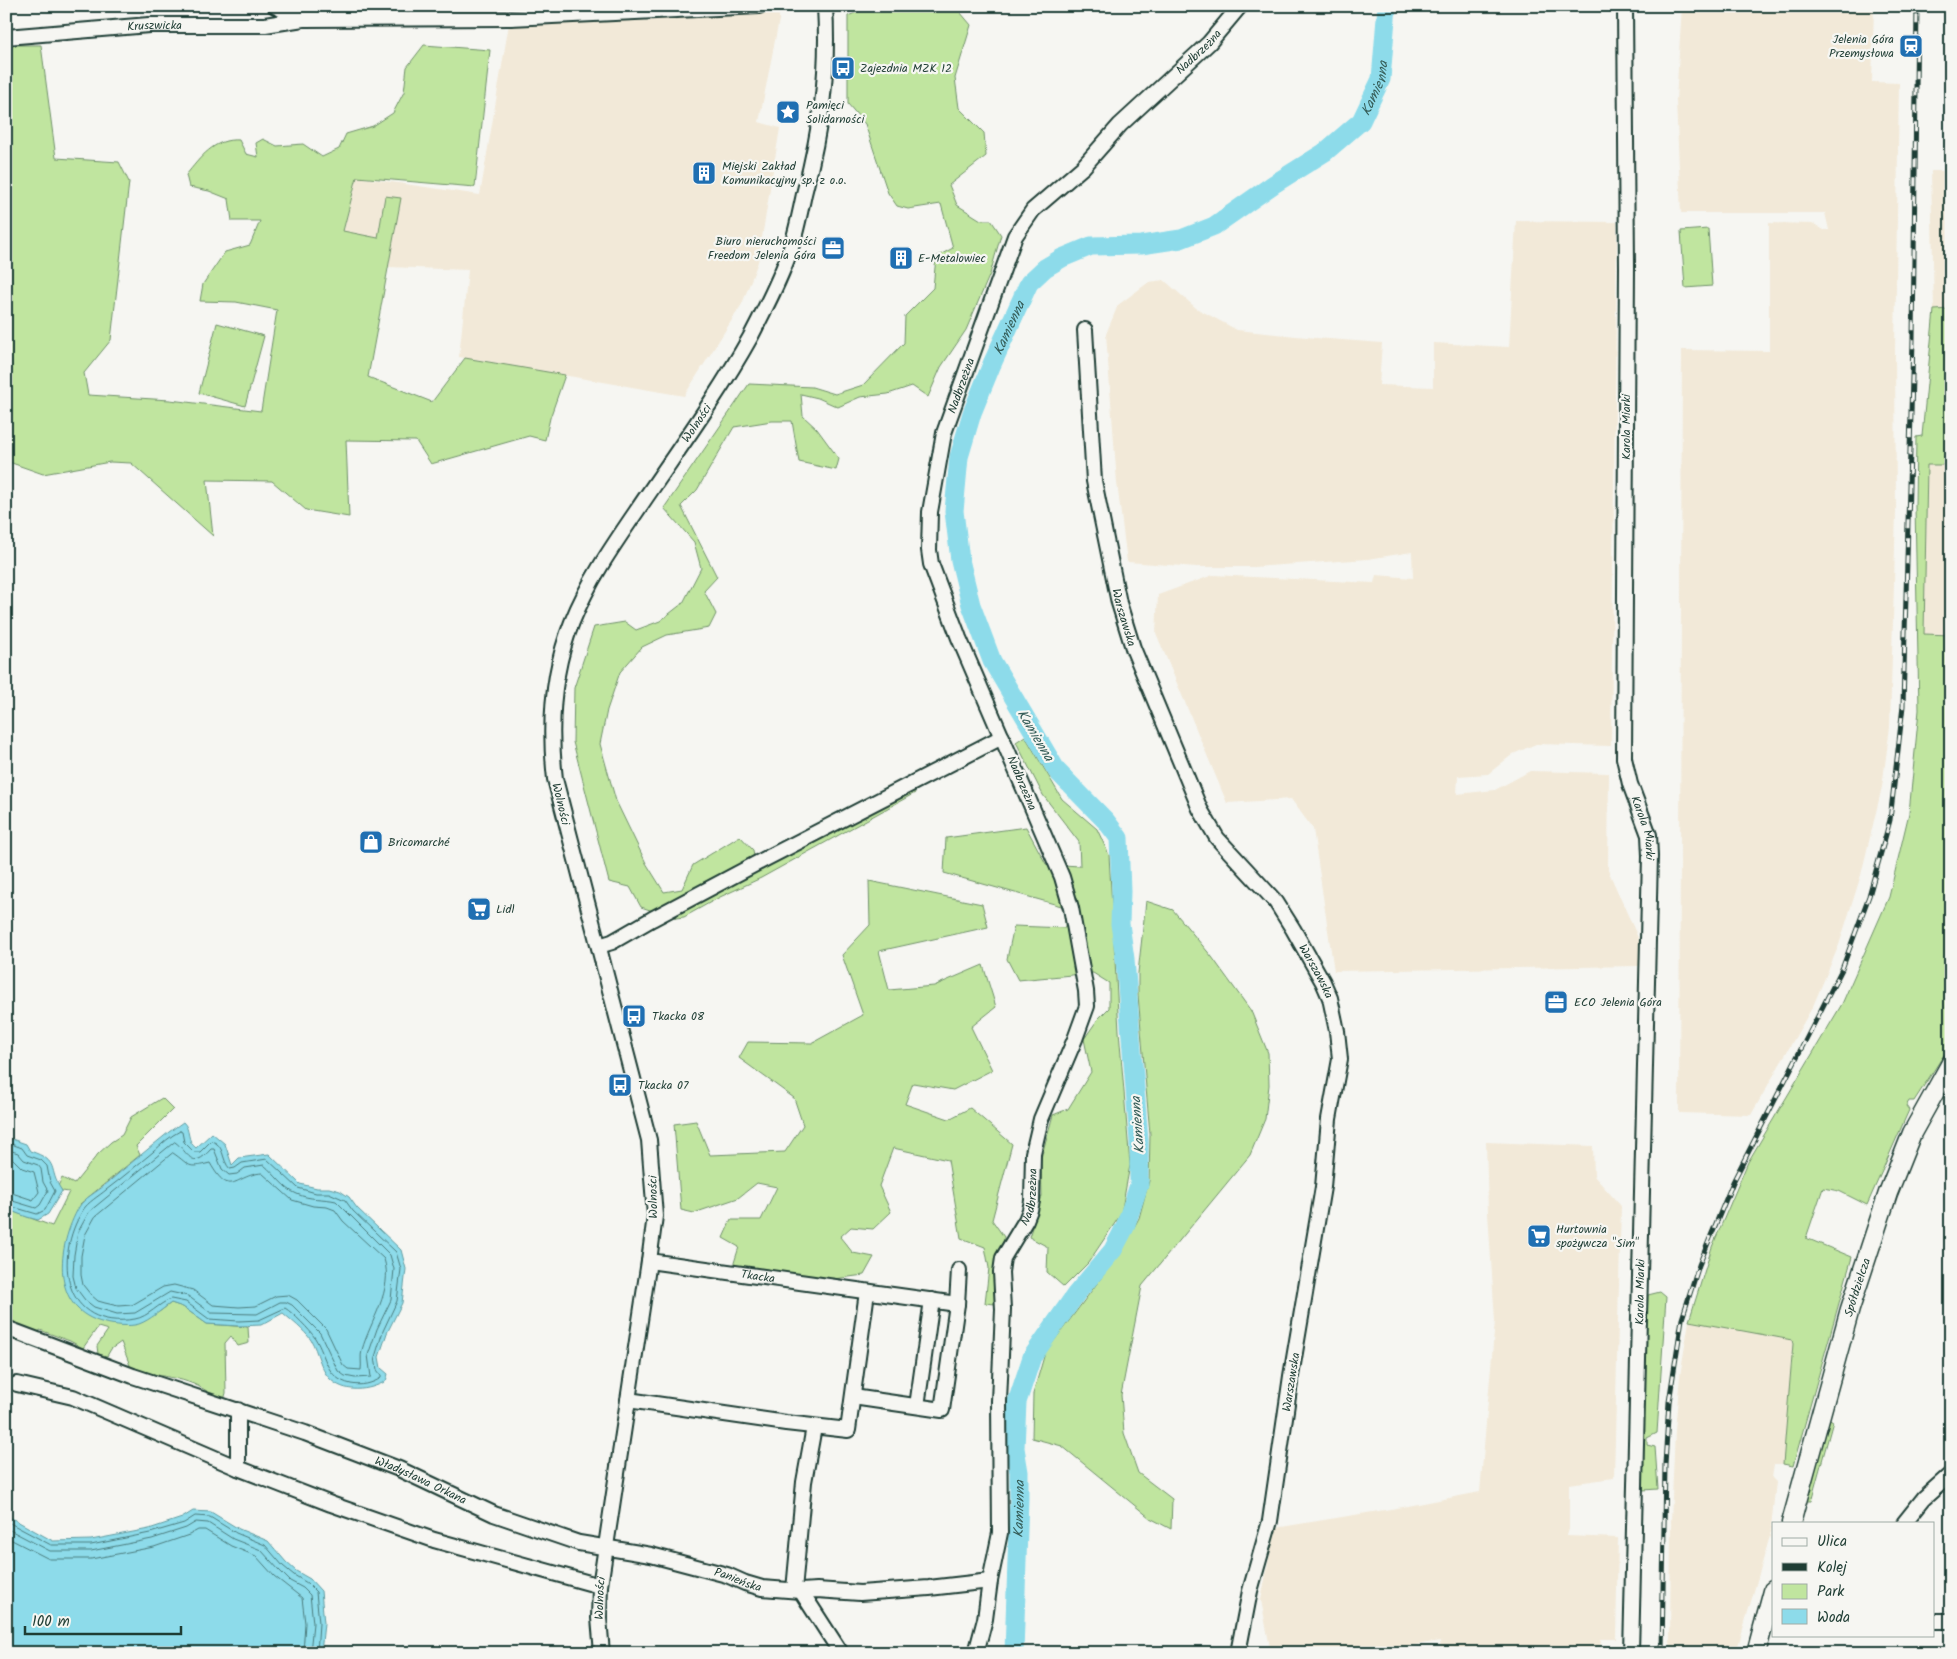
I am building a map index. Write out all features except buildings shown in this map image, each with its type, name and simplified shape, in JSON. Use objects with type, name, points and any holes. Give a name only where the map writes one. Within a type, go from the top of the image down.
[{"type":"main road","name":"Spółdzielcza","points":[[1792,1522],[1850,1309],[1888,1193],[1910,1138],[1951,1063]]},
{"type":"main road","points":[[1756,1653],[1772,1597]]},
{"type":"street","name":"Kruszwicka","points":[[275,6],[303,19]]},
{"type":"street","name":"Kruszwicka","points":[[6,36],[149,25],[265,25],[303,19],[432,12],[511,18],[759,6]]},
{"type":"street","name":"Wolności","points":[[602,1653],[599,1618],[604,1548],[650,1261],[655,1216],[649,1140],[555,779],[551,744],[554,692],[572,622],[589,586],[612,548],[718,390],[751,336],[790,251],[820,127],[824,92],[825,6]]},
{"type":"street","name":"Nadbrzeżna","points":[[976,1653],[986,1619],[990,1581],[1000,1533],[999,1400],[1004,1309],[1001,1272],[1003,1258],[1030,1210],[1032,1201],[1033,1153],[1041,1119],[1087,1006],[1071,908],[1064,885],[959,638],[931,564],[929,550],[930,512],[944,433],[1012,242],[1025,221],[1040,203],[1083,168],[1120,125],[1209,43],[1240,6]]},
{"type":"street","name":"Karola Miarki","points":[[1625,6],[1624,758],[1630,784],[1649,835],[1650,856],[1631,1653]]},
{"type":"street","name":"Warszawska","points":[[1085,330],[1094,481],[1120,603],[1133,648],[1200,809],[1217,838],[1276,902],[1289,922],[1324,982],[1330,998],[1337,1031],[1340,1059],[1328,1119],[1323,1187],[1291,1376],[1270,1521],[1250,1591],[1238,1653]]},
{"type":"street","points":[[599,946],[612,942],[695,896],[1002,737]]},
{"type":"street","name":"Tkacka","points":[[650,1261],[957,1304]]},
{"type":"street","points":[[853,1397],[942,1410],[960,1270]]},
{"type":"street","points":[[628,1400],[814,1427],[848,1430],[867,1292]]},
{"type":"street","points":[[917,1406],[932,1300]]},
{"type":"street","name":"Władysława Orkana","points":[[6,1328],[133,1376],[305,1433],[398,1469],[494,1514],[579,1543],[604,1548]]},
{"type":"street","points":[[17,1384],[73,1397],[238,1468],[331,1504],[434,1540],[600,1586]]},
{"type":"street","points":[[238,1410],[238,1468]]},
{"type":"street","points":[[814,1427],[804,1482],[798,1591],[841,1653]]},
{"type":"street","points":[[1905,1522],[1924,1498],[1951,1474]]},
{"type":"street","name":"Panieńska","points":[[604,1548],[651,1555],[727,1575],[762,1588],[860,1593],[990,1581]]},
{"type":"street","points":[[1934,1621],[1951,1622]]},
{"type":"shaded area","points":[[1682,6],[1874,6],[1872,82],[1899,83],[1895,352],[1896,511],[1890,727],[1882,787],[1861,875],[1839,945],[1813,1006],[1751,1115],[1679,1113],[1682,350],[1769,351],[1769,223],[1814,224],[1824,230],[1829,230],[1825,213],[1681,213],[1676,100]]},
{"type":"shaded area","points":[[779,12],[779,20],[759,122],[780,128],[758,262],[742,304],[684,396],[459,357],[468,270],[388,267],[393,240],[343,232],[357,177],[480,195],[509,24]]},
{"type":"shaded area","points":[[1931,171],[1951,171],[1951,309],[1934,310]]},
{"type":"shaded area","points":[[1516,221],[1617,222],[1611,746],[1536,744],[1513,754],[1488,774],[1458,776],[1457,794],[1495,790],[1530,771],[1609,773],[1608,870],[1639,940],[1639,966],[1334,971],[1313,829],[1291,799],[1227,803],[1156,633],[1158,595],[1213,575],[1374,583],[1376,575],[1413,578],[1412,552],[1368,559],[1254,567],[1197,567],[1127,562],[1117,483],[1106,334],[1118,305],[1149,282],[1164,280],[1196,308],[1237,330],[1382,343],[1379,385],[1433,387],[1433,343],[1509,347]]},
{"type":"shaded area","points":[[1927,465],[1951,465],[1951,635],[1924,634]]},
{"type":"shaded area","points":[[1486,1142],[1593,1146],[1594,1176],[1621,1206],[1614,1478],[1569,1484],[1569,1529],[1567,1536],[1618,1538],[1616,1639],[1601,1639],[1600,1653],[1441,1653],[1440,1641],[1365,1653],[1271,1653],[1261,1600],[1275,1528],[1480,1492],[1495,1321],[1488,1213]]},
{"type":"shaded area","points":[[1689,1321],[1792,1340],[1793,1344],[1783,1464],[1774,1464],[1772,1478],[1776,1482],[1770,1536],[1736,1653],[1672,1653],[1670,1642],[1671,1521],[1675,1430],[1680,1376]]},
{"type":"green space","points":[[870,6],[937,6],[937,8],[955,6],[971,25],[955,78],[959,108],[984,133],[986,156],[949,185],[957,205],[981,220],[991,220],[1001,235],[990,274],[966,330],[941,367],[928,397],[912,386],[888,394],[860,397],[838,407],[818,398],[801,394],[803,416],[817,429],[839,459],[836,470],[799,462],[792,421],[772,421],[734,427],[697,490],[681,506],[717,577],[704,591],[716,614],[709,628],[667,635],[642,647],[620,672],[607,710],[600,744],[616,801],[646,863],[664,892],[682,889],[693,865],[740,836],[753,850],[756,870],[914,789],[915,793],[761,878],[720,897],[684,917],[676,918],[660,909],[656,912],[641,907],[630,887],[609,882],[573,742],[574,688],[594,627],[625,622],[636,630],[660,621],[683,603],[701,568],[694,542],[664,508],[749,384],[812,387],[835,394],[863,385],[904,343],[905,316],[933,288],[936,257],[953,248],[941,204],[908,209],[897,206],[888,193],[865,124],[848,104],[848,16]]},
{"type":"green space","points":[[6,45],[41,45],[56,158],[119,162],[129,182],[111,340],[84,373],[88,395],[170,400],[261,411],[277,310],[236,302],[200,301],[203,284],[225,252],[250,245],[260,221],[232,221],[229,199],[209,191],[189,187],[186,175],[208,150],[230,140],[239,140],[246,154],[258,157],[256,143],[263,139],[277,146],[303,144],[322,157],[339,149],[346,134],[373,126],[393,113],[404,92],[407,67],[424,45],[490,50],[475,187],[357,177],[343,231],[378,238],[385,196],[401,198],[368,377],[432,402],[465,358],[565,375],[550,418],[545,440],[529,436],[431,464],[416,441],[346,440],[349,517],[306,510],[272,481],[207,480],[213,536],[131,463],[110,462],[43,474],[6,461]]},
{"type":"green space","points":[[1708,229],[1712,286],[1685,288],[1681,231]]},
{"type":"green space","points":[[1951,309],[1951,465],[1927,465],[1924,634],[1951,635],[1951,1044],[1914,1101],[1909,1101],[1906,1106],[1909,1110],[1867,1205],[1839,1191],[1823,1188],[1806,1238],[1852,1257],[1793,1466],[1783,1464],[1792,1340],[1689,1321],[1712,1247],[1748,1162],[1842,1004],[1889,897],[1909,813],[1919,710],[1915,506],[1916,437],[1922,436],[1934,310]]},
{"type":"green space","points":[[217,323],[264,336],[245,406],[199,393]]},
{"type":"green space","points":[[1025,736],[1062,799],[1097,829],[1109,855],[1119,1031],[1130,1165],[1121,1214],[1088,1263],[1064,1287],[1047,1272],[1048,1247],[1029,1237],[1042,1196],[1041,1158],[1053,1115],[1068,1109],[1091,1072],[1084,1039],[1098,1019],[1109,1008],[1109,983],[1093,973],[1018,980],[1007,959],[1014,926],[1065,928],[1065,907],[944,873],[946,838],[1026,827],[1046,864],[1080,866],[1079,842],[1043,795],[1016,742]]},
{"type":"green space","points":[[869,881],[982,904],[988,927],[879,951],[889,990],[934,986],[983,965],[996,1007],[971,1027],[992,1070],[953,1090],[913,1083],[905,1104],[949,1119],[970,1108],[1012,1144],[992,1220],[1004,1237],[995,1304],[985,1303],[989,1268],[985,1247],[961,1238],[948,1160],[893,1148],[879,1186],[891,1212],[873,1229],[851,1227],[840,1237],[853,1253],[874,1257],[864,1275],[826,1280],[733,1266],[739,1247],[723,1238],[731,1220],[761,1220],[777,1187],[757,1183],[738,1198],[694,1213],[681,1210],[674,1124],[696,1121],[710,1155],[785,1152],[803,1125],[794,1098],[739,1058],[748,1042],[812,1043],[863,1015],[842,955],[870,925]]},
{"type":"green space","points":[[1146,901],[1173,910],[1212,957],[1251,1011],[1268,1053],[1269,1085],[1265,1119],[1250,1155],[1142,1286],[1121,1395],[1124,1433],[1138,1473],[1172,1499],[1171,1529],[1150,1518],[1062,1446],[1032,1438],[1033,1394],[1045,1353],[1122,1250],[1139,1218],[1149,1181],[1150,1134],[1138,995],[1138,973]]},
{"type":"green space","points":[[162,1098],[173,1109],[136,1146],[140,1155],[80,1204],[159,1312],[171,1303],[183,1307],[207,1324],[248,1327],[249,1343],[238,1346],[231,1336],[225,1343],[226,1393],[224,1400],[219,1401],[209,1392],[188,1382],[131,1368],[121,1342],[111,1349],[107,1356],[98,1354],[97,1346],[108,1330],[98,1327],[83,1348],[40,1330],[38,1334],[6,1321],[6,1209],[52,1226],[69,1192],[62,1191],[58,1186],[62,1178],[74,1184],[98,1154],[122,1135],[131,1117]]},
{"type":"green space","points":[[1660,1292],[1666,1297],[1657,1433],[1647,1438],[1647,1445],[1655,1447],[1658,1489],[1643,1490],[1643,1411],[1648,1295]]},
{"type":"green space","points":[[1828,1418],[1833,1421],[1811,1501],[1806,1501]]},
{"type":"water","points":[[183,1122],[191,1142],[196,1148],[212,1133],[225,1144],[232,1165],[239,1158],[269,1154],[300,1184],[340,1191],[349,1197],[357,1208],[401,1250],[406,1269],[402,1303],[387,1333],[379,1357],[381,1368],[388,1374],[386,1381],[364,1389],[349,1389],[335,1383],[323,1370],[311,1340],[283,1313],[261,1325],[207,1324],[183,1307],[171,1303],[139,1324],[122,1325],[105,1323],[87,1316],[74,1305],[66,1291],[63,1275],[63,1257],[66,1240],[79,1207],[87,1198]]},
{"type":"water","points":[[6,1137],[26,1144],[30,1151],[46,1158],[52,1166],[62,1191],[48,1214],[38,1220],[6,1209]]},
{"type":"water","points":[[193,1511],[211,1512],[239,1529],[268,1541],[286,1562],[296,1571],[310,1579],[321,1591],[324,1623],[321,1653],[6,1653],[6,1515],[53,1541],[91,1540],[149,1529],[182,1518]]},
{"type":"waterway","name":"Kamienna","points":[[1014,1653],[1019,1498],[1019,1472],[1015,1448],[1017,1402],[1032,1357],[1076,1294],[1113,1250],[1125,1227],[1139,1185],[1139,1141],[1125,959],[1120,924],[1119,838],[1106,821],[1057,771],[992,661],[971,605],[960,560],[954,511],[959,457],[972,413],[1029,283],[1045,268],[1062,258],[1091,246],[1141,245],[1181,239],[1214,226],[1274,184],[1325,152],[1361,121],[1381,79],[1387,6]]},
{"type":"railway","points":[[1662,1653],[1665,1464],[1669,1402],[1682,1319],[1699,1265],[1733,1182],[1842,969],[1869,896],[1890,820],[1903,706],[1913,340],[1917,6]]},
{"type":"place","name":"Jelenia Góra Przemysłowa","points":[[1911,46]]},
{"type":"place","name":"Zajezdnia MZK 12","points":[[843,68]]},
{"type":"place","name":"Pamięci Solidarności","points":[[788,112]]},
{"type":"place","name":"Miejski Zakład Komunikacyjny sp. z o.o.","points":[[704,173]]},
{"type":"place","name":"Biuro nieruchomości Freedom Jelenia Góra","points":[[833,248]]},
{"type":"place","name":"E-Metalowiec","points":[[901,258]]},
{"type":"place","name":"Bricomarché","points":[[371,842]]},
{"type":"place","name":"Lidl","points":[[479,909]]},
{"type":"place","name":"ECO Jelenia Góra","points":[[1556,1002]]},
{"type":"place","name":"Tkacka 08","points":[[634,1016]]},
{"type":"place","name":"Tkacka 07","points":[[620,1085]]},
{"type":"place","name":"Hurtownia spożywcza \"Sim\"","points":[[1539,1236]]}]
